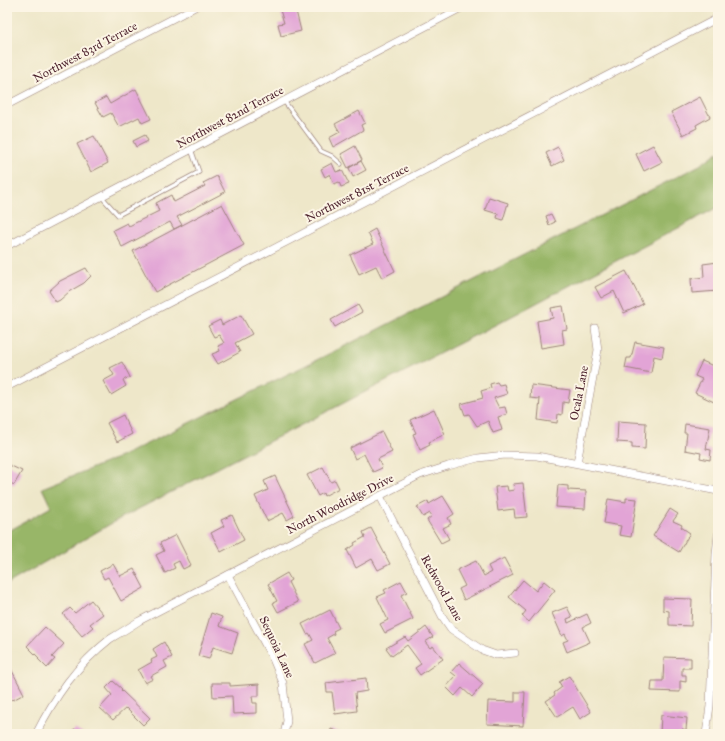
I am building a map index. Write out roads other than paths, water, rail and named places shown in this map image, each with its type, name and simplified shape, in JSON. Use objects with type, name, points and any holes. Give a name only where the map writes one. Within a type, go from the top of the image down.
[{"type":"street","name":"Northwest 83rd Terrace","points":[[7,105],[194,7]]},
{"type":"street","name":"Northwest 82nd Terrace","points":[[7,246],[463,7]]},
{"type":"street","name":"Northwest 81st Terrace","points":[[7,388],[675,40],[716,21]]},
{"type":"street","name":"Ocala Lane","points":[[577,463],[598,350],[595,328]]},
{"type":"street","name":"North Woodridge Drive","points":[[36,734],[63,687],[87,660],[111,639],[139,621],[420,475],[478,458],[505,455],[537,456],[718,491]]},
{"type":"street","name":"Redwood Lane","points":[[380,496],[442,616],[451,629],[482,650],[496,655],[515,653]]},
{"type":"street","points":[[706,734],[710,706],[718,535]]},
{"type":"street","name":"Sequoia Lane","points":[[228,575],[273,659],[283,683],[287,721],[284,734]]},
{"type":"lane","points":[[284,100],[321,151],[332,156],[341,164]]},
{"type":"lane","points":[[101,196],[118,215],[199,172],[191,149]]}]
